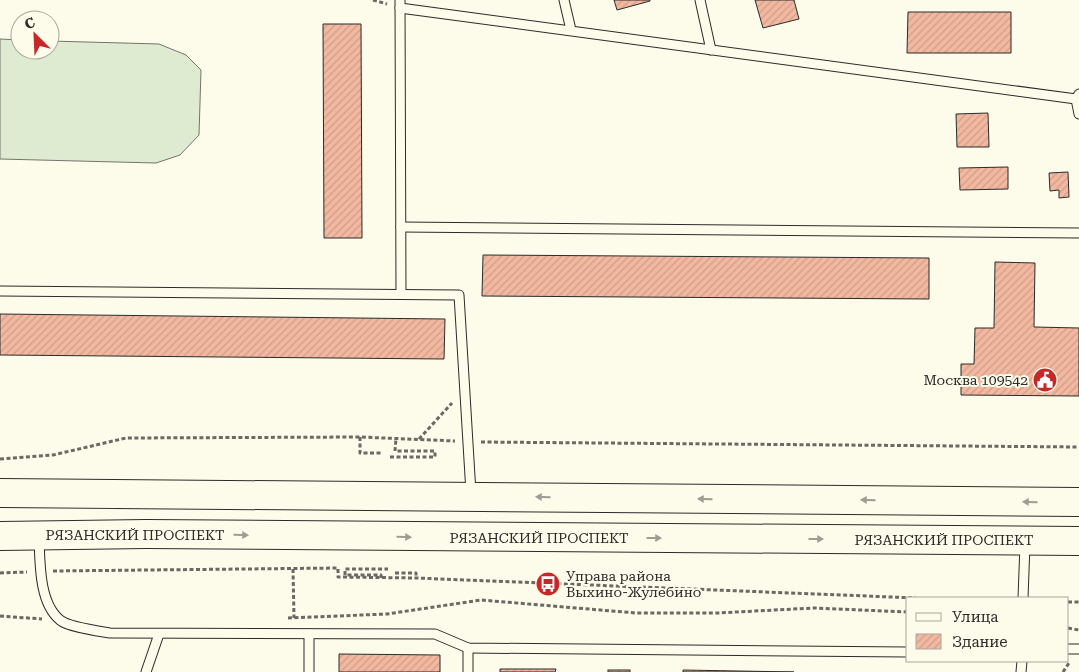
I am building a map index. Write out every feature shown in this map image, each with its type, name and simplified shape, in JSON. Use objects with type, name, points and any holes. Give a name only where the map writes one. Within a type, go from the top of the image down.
[{"type":"main road","points":[[0,493],[1079,502]]},
{"type":"main road","name":"РЯЗАНСКИЙ ПРОСПЕКТ","points":[[0,536],[146,534],[1079,541]]},
{"type":"lane","points":[[564,0],[572,30]]},
{"type":"lane","points":[[700,0],[711,50]]},
{"type":"lane","points":[[401,294],[400,4],[711,50],[1077,96],[1079,114]]},
{"type":"lane","points":[[401,227],[1079,232]]},
{"type":"lane","points":[[0,290],[459,295],[471,497]]},
{"type":"lane","points":[[38,534],[40,572],[47,603],[60,620],[88,630],[110,633],[435,634],[468,648],[906,652]]},
{"type":"lane","points":[[1023,597],[1025,541]]},
{"type":"lane","points":[[146,672],[159,634]]},
{"type":"lane","points":[[309,634],[310,672]]},
{"type":"lane","points":[[468,648],[468,672]]},
{"type":"path","points":[[419,439],[464,390]]},
{"type":"path","points":[[0,459],[53,455],[126,438],[360,437],[467,442],[1079,447]]},
{"type":"path","points":[[360,437],[360,453],[383,452]]},
{"type":"path","points":[[390,457],[435,457],[435,451],[396,451],[396,438]]},
{"type":"path","points":[[0,573],[338,568],[338,577],[416,578],[906,598]]},
{"type":"path","points":[[292,634],[294,618],[293,569]]},
{"type":"path","points":[[381,578],[381,575],[345,575],[345,569],[388,569]]},
{"type":"path","points":[[395,573],[416,572],[416,578]]},
{"type":"path","points":[[284,618],[387,614],[481,600],[636,613],[717,614],[814,608],[906,612]]},
{"type":"path","points":[[0,616],[60,620]]},
{"type":"green space","points":[[0,39],[10,40],[10,60],[60,60],[60,41],[159,44],[186,55],[201,70],[199,135],[180,155],[156,163],[0,159]]},
{"type":"building","points":[[614,0],[650,0],[650,1],[617,10]]},
{"type":"building","points":[[755,0],[794,0],[799,19],[763,28]]},
{"type":"building","points":[[908,12],[1011,12],[1011,53],[907,53]]},
{"type":"building","points":[[323,24],[361,24],[362,238],[324,238]]},
{"type":"building","points":[[988,113],[989,147],[957,147],[956,114]]},
{"type":"building","points":[[1008,167],[1008,189],[960,190],[959,168]]},
{"type":"building","points":[[1068,172],[1069,197],[1059,198],[1059,190],[1050,191],[1049,173]]},
{"type":"building","points":[[483,255],[929,258],[929,299],[482,296]]},
{"type":"building","points":[[995,262],[1035,263],[1034,327],[1079,328],[1079,396],[961,395],[961,364],[974,364],[975,328],[994,328]]},
{"type":"building","points":[[0,314],[445,319],[444,359],[0,355]]},
{"type":"building","points":[[339,654],[440,655],[440,672],[339,672]]},
{"type":"building","points":[[500,669],[556,669],[555,672],[500,672]]},
{"type":"building","points":[[608,670],[630,670],[630,672],[608,672]]},
{"type":"building","points":[[683,670],[794,672],[683,672]]},
{"type":"place","name":"Москва 109542","points":[[1045,380]]},
{"type":"place","name":"Управа района Выхино-Жулебино","points":[[548,584]]}]
